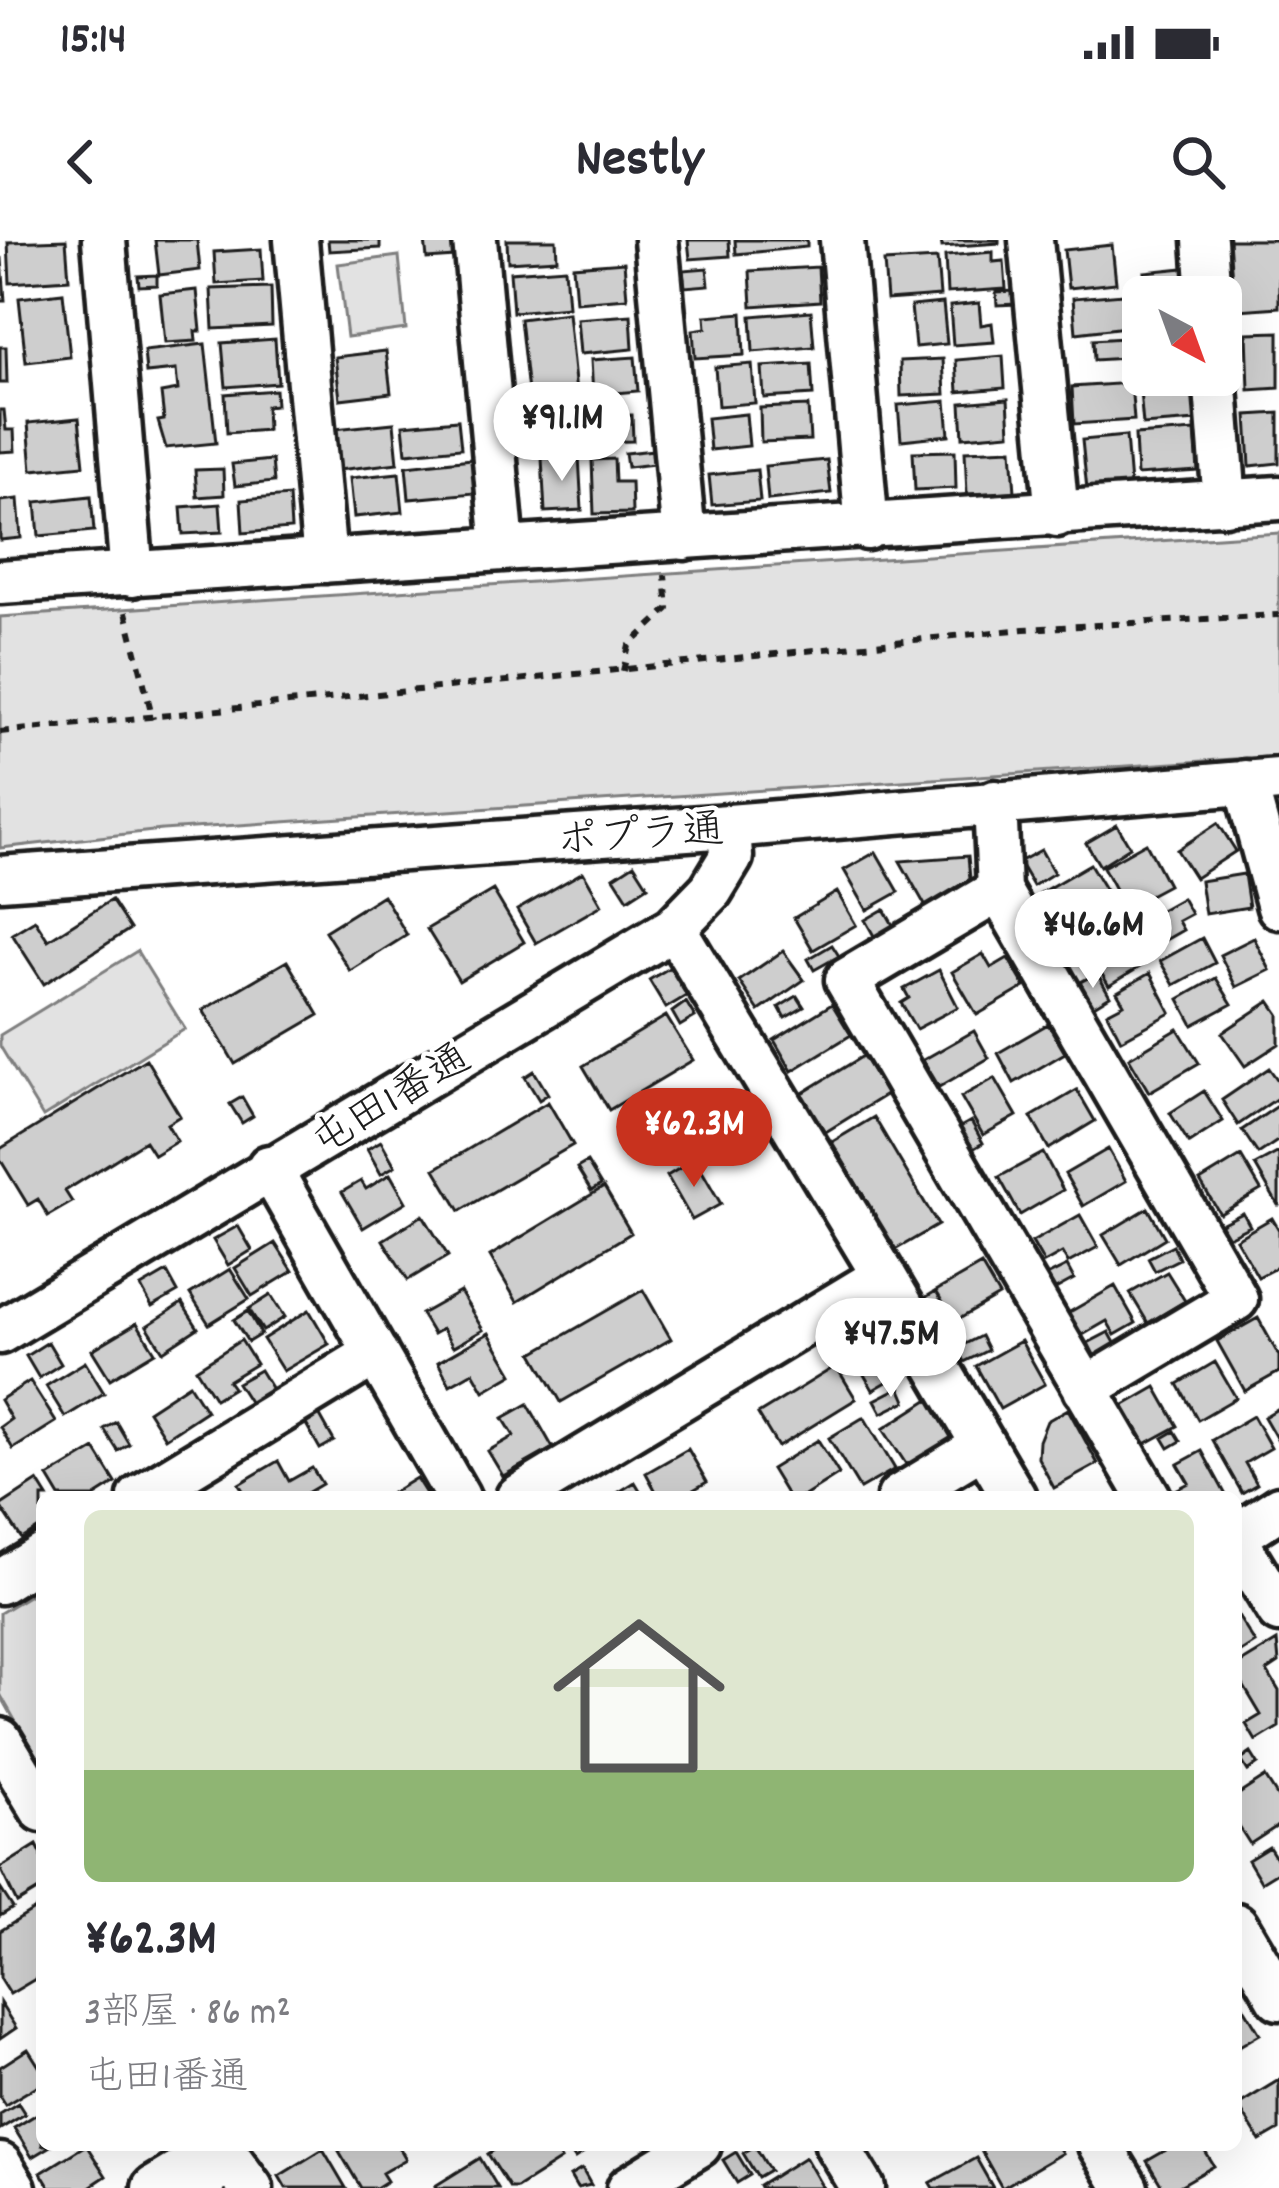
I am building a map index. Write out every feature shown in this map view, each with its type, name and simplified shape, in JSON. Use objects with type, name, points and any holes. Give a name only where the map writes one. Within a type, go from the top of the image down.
[{"type":"street","points":[[104,240],[132,575]]},
{"type":"street","points":[[296,240],[325,560]]},
{"type":"street","points":[[476,240],[503,548]]},
{"type":"street","points":[[656,240],[684,538]]},
{"type":"street","points":[[842,240],[867,528]]},
{"type":"street","points":[[1031,240],[1058,515]]},
{"type":"street","points":[[1205,240],[1208,276]]},
{"type":"street","points":[[1217,396],[1225,503]]},
{"type":"street","points":[[0,582],[1279,498]]},
{"type":"street","points":[[1262,781],[1279,907]]},
{"type":"street","name":"ポプラ通","points":[[0,878],[729,826],[1262,781]]},
{"type":"street","points":[[995,802],[999,890],[1236,1299],[1085,1389]]},
{"type":"street","name":"屯田1番通","points":[[0,1332],[674,928],[711,890],[730,857],[729,826]]},
{"type":"street","points":[[999,890],[847,980],[1145,1491]]},
{"type":"street","points":[[674,928],[1010,1491]]},
{"type":"street","points":[[269,1168],[455,1491]]},
{"type":"street","points":[[528,1491],[884,1276]]},
{"type":"street","points":[[150,1491],[376,1353]]},
{"type":"street","points":[[908,1491],[983,1446]]},
{"type":"street","points":[[1242,1534],[1279,1508]]},
{"type":"street","points":[[1242,1548],[1279,1611]]},
{"type":"street","points":[[0,1582],[36,1560]]},
{"type":"street","points":[[0,1740],[29,1798]]},
{"type":"street","points":[[1242,1935],[1279,1998]]},
{"type":"street","points":[[154,2188],[214,2151]]},
{"type":"street","points":[[202,2188],[220,2151]]},
{"type":"street","points":[[225,2151],[251,2188]]},
{"type":"street","points":[[629,2188],[690,2151]]},
{"type":"street","points":[[841,2151],[863,2188]]},
{"type":"street","points":[[1104,2151],[1126,2188]]},
{"type":"street","points":[[0,2165],[14,2188]]},
{"type":"path","points":[[623,670],[629,646],[668,609],[664,560],[684,538]]},
{"type":"path","points":[[132,575],[123,596],[152,719]]},
{"type":"path","points":[[0,732],[1024,629],[1279,615]]},
{"type":"shaded area","points":[[399,256],[406,329],[347,337],[338,264]]},
{"type":"shaded area","points":[[1279,533],[1279,756],[162,830],[0,848],[0,617]]},
{"type":"shaded area","points":[[137,951],[185,1029],[43,1117],[0,1046],[0,1035]]},
{"type":"shaded area","points":[[33,1593],[36,1598],[36,1757],[0,1694],[0,1613]]},
{"type":"building","points":[[66,240],[69,279],[10,283],[8,242]]},
{"type":"building","points":[[155,240],[197,240],[200,270],[159,275]]},
{"type":"building","points":[[328,240],[380,240],[380,248],[329,251]]},
{"type":"building","points":[[425,240],[452,240],[454,257],[427,259]]},
{"type":"building","points":[[507,240],[556,240],[557,259],[508,262]]},
{"type":"building","points":[[688,240],[729,240],[730,256],[690,259]]},
{"type":"building","points":[[735,240],[807,240],[807,247],[736,254]]},
{"type":"building","points":[[941,240],[999,240],[999,243],[942,247]]},
{"type":"building","points":[[1221,240],[1279,240],[1279,307],[1242,310],[1242,276],[1223,276]]},
{"type":"building","points":[[1112,245],[1116,283],[1068,288],[1064,250]]},
{"type":"building","points":[[261,249],[263,281],[216,284],[214,252]]},
{"type":"building","points":[[993,252],[993,262],[1004,261],[1006,289],[947,293],[945,256]]},
{"type":"building","points":[[2,259],[5,301],[0,301]]},
{"type":"building","points":[[937,259],[940,296],[887,300],[884,262]]},
{"type":"building","points":[[624,262],[627,298],[576,302],[573,266]]},
{"type":"building","points":[[818,267],[820,301],[752,306],[750,271]]},
{"type":"building","points":[[565,268],[568,307],[513,312],[510,272]]},
{"type":"building","points":[[707,268],[709,285],[685,287],[683,270]]},
{"type":"building","points":[[1184,268],[1185,276],[1144,276],[1144,272]]},
{"type":"building","points":[[157,275],[157,285],[139,286],[138,276]]},
{"type":"building","points":[[271,287],[272,326],[213,329],[211,289]]},
{"type":"building","points":[[197,290],[201,331],[195,331],[196,341],[165,343],[160,294]]},
{"type":"building","points":[[1016,291],[1017,304],[997,305],[996,292]]},
{"type":"building","points":[[63,293],[70,357],[26,362],[19,298]]},
{"type":"building","points":[[1122,294],[1122,327],[1076,333],[1073,298]]},
{"type":"building","points":[[943,303],[947,344],[915,347],[911,306]]},
{"type":"building","points":[[979,303],[981,325],[992,323],[994,342],[953,345],[950,306]]},
{"type":"building","points":[[811,311],[814,347],[753,352],[751,316]]},
{"type":"building","points":[[568,313],[581,442],[534,447],[520,319]]},
{"type":"building","points":[[742,313],[744,355],[695,358],[693,330],[706,328],[705,316]]},
{"type":"building","points":[[631,315],[633,349],[580,354],[577,319]]},
{"type":"building","points":[[1279,332],[1279,388],[1249,390],[1247,333]]},
{"type":"building","points":[[1122,338],[1122,358],[1094,360],[1093,340]]},
{"type":"building","points":[[275,339],[278,383],[226,387],[222,343]]},
{"type":"building","points":[[205,344],[216,443],[166,448],[158,421],[164,420],[161,393],[178,390],[176,370],[146,373],[144,351]]},
{"type":"building","points":[[0,347],[6,347],[7,383],[0,383]]},
{"type":"building","points":[[386,351],[391,393],[340,399],[335,357]]},
{"type":"building","points":[[1003,356],[1005,388],[958,392],[956,360]]},
{"type":"building","points":[[635,357],[638,391],[593,395],[591,360]]},
{"type":"building","points":[[943,359],[945,394],[901,396],[900,361]]},
{"type":"building","points":[[752,364],[755,403],[718,406],[715,367]]},
{"type":"building","points":[[811,364],[813,395],[764,398],[762,367]]},
{"type":"building","points":[[1122,384],[1122,396],[1132,396],[1134,420],[1074,424],[1072,387]]},
{"type":"building","points":[[275,390],[276,405],[266,406],[267,430],[227,433],[225,394]]},
{"type":"building","points":[[1140,396],[1195,396],[1196,421],[1143,425]]},
{"type":"building","points":[[1008,399],[1010,433],[963,437],[961,403]]},
{"type":"building","points":[[946,401],[949,435],[901,440],[898,405]]},
{"type":"building","points":[[808,406],[810,440],[761,442],[760,408]]},
{"type":"building","points":[[0,410],[4,410],[6,430],[14,430],[15,451],[0,452]]},
{"type":"building","points":[[1279,413],[1279,463],[1250,466],[1247,415]]},
{"type":"building","points":[[746,414],[749,446],[710,450],[707,418]]},
{"type":"building","points":[[632,415],[633,441],[589,442],[588,416]]},
{"type":"building","points":[[79,418],[84,465],[32,470],[28,423]]},
{"type":"building","points":[[458,420],[461,448],[406,453],[403,425]]},
{"type":"building","points":[[394,423],[398,463],[338,470],[334,429]]},
{"type":"building","points":[[1195,431],[1198,471],[1137,475],[1135,435]]},
{"type":"building","points":[[1126,436],[1130,485],[1087,490],[1082,440]]},
{"type":"building","points":[[1012,449],[1015,492],[967,494],[965,451]]},
{"type":"building","points":[[654,450],[655,464],[627,467],[625,453]]},
{"type":"building","points":[[955,451],[956,488],[915,490],[913,452]]},
{"type":"building","points":[[579,456],[582,510],[545,512],[542,458]]},
{"type":"building","points":[[472,459],[475,493],[409,499],[406,466]]},
{"type":"building","points":[[614,459],[615,482],[631,482],[632,513],[594,514],[592,460]]},
{"type":"building","points":[[272,460],[274,482],[235,486],[232,464]]},
{"type":"building","points":[[827,460],[831,493],[768,500],[765,466]]},
{"type":"building","points":[[223,469],[224,495],[197,497],[195,470]]},
{"type":"building","points":[[757,470],[760,501],[712,505],[709,475]]},
{"type":"building","points":[[399,473],[403,512],[354,517],[350,478]]},
{"type":"building","points":[[91,496],[94,531],[39,536],[36,502]]},
{"type":"building","points":[[289,496],[291,529],[243,533],[241,500]]},
{"type":"building","points":[[18,499],[21,538],[0,540],[0,501]]},
{"type":"building","points":[[220,504],[222,532],[183,534],[181,507]]},
{"type":"building","points":[[1218,823],[1236,851],[1195,878],[1177,850]]},
{"type":"building","points":[[1117,825],[1130,847],[1100,866],[1086,843]]},
{"type":"building","points":[[1146,843],[1168,885],[1125,908],[1103,867]]},
{"type":"building","points":[[1041,850],[1054,873],[1033,886],[1019,862]]},
{"type":"building","points":[[876,852],[899,892],[867,910],[844,870]]},
{"type":"building","points":[[968,856],[970,879],[926,907],[900,861]]},
{"type":"building","points":[[634,864],[648,886],[628,899],[614,877]]},
{"type":"building","points":[[1090,864],[1117,909],[1067,939],[1040,893]]},
{"type":"building","points":[[583,872],[602,905],[536,943],[517,910]]},
{"type":"building","points":[[1244,874],[1249,907],[1205,914],[1200,881]]},
{"type":"building","points":[[493,890],[524,942],[459,981],[427,929]]},
{"type":"building","points":[[837,892],[856,925],[813,950],[794,918]]},
{"type":"building","points":[[383,895],[407,935],[350,971],[325,931]]},
{"type":"building","points":[[1182,898],[1191,914],[1178,921],[1183,930],[1153,947],[1139,922]]},
{"type":"building","points":[[111,900],[130,929],[44,984],[12,934],[35,920],[48,940]]},
{"type":"building","points":[[884,909],[897,932],[878,943],[865,920]]},
{"type":"building","points":[[1126,926],[1148,962],[1109,986],[1087,949]]},
{"type":"building","points":[[1202,938],[1215,963],[1174,985],[1160,961]]},
{"type":"building","points":[[1254,938],[1270,970],[1236,987],[1220,955]]},
{"type":"building","points":[[832,945],[839,956],[814,970],[808,959]]},
{"type":"building","points":[[783,951],[804,980],[759,1011],[739,981]]},
{"type":"building","points":[[983,954],[991,968],[1008,958],[1025,987],[977,1015],[952,972]]},
{"type":"building","points":[[287,961],[319,1015],[235,1064],[203,1010]]},
{"type":"building","points":[[674,965],[691,993],[666,1008],[649,980]]},
{"type":"building","points":[[939,970],[958,1007],[916,1029],[901,1003],[909,998],[904,989]]},
{"type":"building","points":[[1097,973],[1110,996],[1089,1009],[1075,985]]},
{"type":"building","points":[[1150,973],[1171,1013],[1121,1040],[1107,1013],[1124,1004],[1117,992]]},
{"type":"building","points":[[1216,978],[1232,1004],[1193,1025],[1179,999]]},
{"type":"building","points":[[797,996],[804,1007],[785,1018],[779,1007]]},
{"type":"building","points":[[1270,1001],[1279,1014],[1279,1044],[1245,1066],[1222,1033]]},
{"type":"building","points":[[686,1002],[695,1017],[680,1026],[672,1012]]},
{"type":"building","points":[[832,1004],[851,1035],[792,1071],[774,1040]]},
{"type":"building","points":[[666,1016],[693,1060],[609,1110],[583,1066]]},
{"type":"building","points":[[1048,1024],[1065,1053],[1014,1083],[998,1053]]},
{"type":"building","points":[[1178,1029],[1199,1063],[1149,1092],[1129,1058]]},
{"type":"building","points":[[974,1031],[989,1058],[939,1087],[923,1060]]},
{"type":"building","points":[[863,1056],[887,1094],[816,1138],[793,1099]]},
{"type":"building","points":[[146,1059],[180,1116],[167,1124],[177,1141],[154,1155],[145,1141],[65,1191],[72,1202],[48,1216],[38,1199],[28,1205],[0,1159],[0,1149]]},
{"type":"building","points":[[1269,1068],[1279,1082],[1279,1097],[1238,1125],[1222,1100]]},
{"type":"building","points":[[534,1071],[548,1094],[539,1100],[525,1077]]},
{"type":"building","points":[[995,1078],[1017,1116],[983,1135],[961,1097]]},
{"type":"building","points":[[1077,1090],[1095,1121],[1049,1149],[1031,1117]]},
{"type":"building","points":[[1204,1091],[1223,1121],[1189,1143],[1170,1113]]},
{"type":"building","points":[[242,1097],[253,1116],[242,1123],[230,1104]]},
{"type":"building","points":[[548,1102],[573,1145],[460,1211],[435,1169]]},
{"type":"building","points":[[1279,1105],[1279,1140],[1258,1154],[1242,1130]]},
{"type":"building","points":[[874,1117],[938,1225],[895,1250],[832,1142]]},
{"type":"building","points":[[971,1121],[983,1143],[966,1153],[953,1131]]},
{"type":"building","points":[[381,1141],[395,1166],[381,1174],[367,1149]]},
{"type":"building","points":[[1108,1149],[1126,1181],[1083,1206],[1065,1174]]},
{"type":"building","points":[[1279,1152],[1279,1205],[1278,1205],[1255,1165]]},
{"type":"building","points":[[1043,1153],[1063,1190],[1020,1215],[999,1177]]},
{"type":"building","points":[[1241,1156],[1261,1190],[1220,1214],[1200,1181]]},
{"type":"building","points":[[695,1159],[721,1204],[692,1220],[667,1176]]},
{"type":"building","points":[[587,1162],[601,1185],[591,1191],[577,1168]]},
{"type":"building","points":[[390,1174],[406,1202],[363,1228],[342,1192],[361,1181],[366,1189]]},
{"type":"building","points":[[604,1187],[631,1233],[517,1302],[490,1256]]},
{"type":"building","points":[[1148,1208],[1165,1238],[1121,1265],[1103,1235]]},
{"type":"building","points":[[1243,1213],[1250,1226],[1226,1238],[1219,1225]]},
{"type":"building","points":[[423,1215],[448,1256],[408,1280],[383,1240]]},
{"type":"building","points":[[1080,1215],[1098,1247],[1068,1263],[1062,1253],[1044,1263],[1032,1242]]},
{"type":"building","points":[[1272,1218],[1279,1230],[1279,1266],[1258,1277],[1236,1239]]},
{"type":"building","points":[[238,1226],[252,1250],[228,1265],[213,1240]]},
{"type":"building","points":[[275,1243],[293,1271],[252,1296],[235,1268]]},
{"type":"building","points":[[1173,1245],[1179,1259],[1155,1271],[1148,1258]]},
{"type":"building","points":[[981,1265],[999,1296],[954,1322],[936,1291]]},
{"type":"building","points":[[1067,1266],[1074,1279],[1050,1292],[1043,1278]]},
{"type":"building","points":[[230,1269],[249,1299],[209,1324],[190,1294]]},
{"type":"building","points":[[167,1272],[178,1292],[152,1307],[141,1287]]},
{"type":"building","points":[[1167,1272],[1185,1301],[1148,1323],[1130,1293]]},
{"type":"building","points":[[1115,1286],[1136,1323],[1115,1335],[1107,1321],[1081,1336],[1068,1313]]},
{"type":"building","points":[[643,1290],[671,1339],[561,1402],[533,1353]]},
{"type":"building","points":[[936,1291],[954,1322],[940,1331],[926,1297]]},
{"type":"building","points":[[460,1292],[483,1330],[453,1347],[442,1329],[433,1334],[421,1314]]},
{"type":"building","points":[[271,1295],[285,1317],[263,1331],[249,1309]]},
{"type":"building","points":[[182,1303],[198,1328],[163,1351],[147,1326]]},
{"type":"building","points":[[309,1310],[329,1344],[283,1371],[263,1339]]},
{"type":"building","points":[[248,1311],[261,1334],[248,1342],[234,1320]]},
{"type":"building","points":[[1258,1318],[1279,1356],[1279,1372],[1245,1391],[1217,1341]]},
{"type":"building","points":[[137,1323],[155,1352],[110,1379],[92,1350]]},
{"type":"building","points":[[1109,1332],[1119,1350],[1097,1361],[1088,1343]]},
{"type":"building","points":[[489,1333],[513,1374],[484,1391],[473,1372],[450,1385],[438,1362]]},
{"type":"building","points":[[981,1336],[988,1350],[964,1362],[957,1348]]},
{"type":"building","points":[[894,1339],[911,1368],[873,1390],[856,1361]]},
{"type":"building","points":[[241,1340],[256,1364],[228,1381],[233,1388],[215,1399],[196,1369]]},
{"type":"building","points":[[1021,1341],[1045,1384],[1000,1409],[976,1366]]},
{"type":"building","points":[[48,1342],[61,1364],[39,1378],[26,1356]]},
{"type":"building","points":[[85,1362],[104,1393],[65,1417],[46,1386]]},
{"type":"building","points":[[1215,1362],[1236,1398],[1198,1420],[1178,1384]]},
{"type":"building","points":[[836,1366],[856,1399],[778,1447],[758,1414]]},
{"type":"building","points":[[260,1370],[273,1391],[251,1405],[237,1383]]},
{"type":"building","points":[[30,1381],[56,1422],[13,1449],[0,1427],[11,1419],[0,1400]]},
{"type":"building","points":[[189,1384],[206,1411],[165,1438],[148,1411]]},
{"type":"building","points":[[900,1387],[906,1401],[882,1413],[875,1400]]},
{"type":"building","points":[[1156,1387],[1178,1426],[1145,1444],[1123,1406]]},
{"type":"building","points":[[931,1398],[956,1436],[908,1467],[883,1429]]},
{"type":"building","points":[[528,1404],[553,1448],[503,1476],[488,1451],[514,1436],[503,1418]]},
{"type":"building","points":[[1279,1408],[1279,1443],[1264,1417]]},
{"type":"building","points":[[316,1409],[334,1441],[320,1449],[302,1417]]},
{"type":"building","points":[[1068,1409],[1098,1464],[1054,1488],[1038,1458],[1039,1441],[1047,1421]]},
{"type":"building","points":[[1253,1416],[1271,1448],[1245,1463],[1257,1484],[1242,1493],[1212,1440]]},
{"type":"building","points":[[864,1417],[895,1469],[860,1489],[829,1438]]},
{"type":"building","points":[[116,1422],[129,1444],[118,1451],[104,1429]]},
{"type":"building","points":[[1175,1431],[1181,1441],[1169,1448],[1163,1438]]},
{"type":"building","points":[[818,1440],[839,1474],[812,1491],[784,1491],[771,1469]]},
{"type":"building","points":[[95,1449],[116,1483],[103,1491],[56,1491],[48,1477]]},
{"type":"building","points":[[688,1449],[707,1482],[691,1491],[656,1491],[646,1473]]},
{"type":"building","points":[[1202,1451],[1224,1491],[1174,1491],[1189,1483],[1178,1464]]},
{"type":"building","points":[[278,1461],[289,1481],[312,1468],[322,1484],[310,1491],[243,1491],[239,1484]]},
{"type":"building","points":[[416,1478],[424,1491],[395,1491]]},
{"type":"building","points":[[38,1481],[44,1491],[36,1491],[36,1530],[22,1539],[0,1506]]},
{"type":"building","points":[[1242,1622],[1255,1643],[1242,1651]]},
{"type":"building","points":[[1277,1641],[1279,1663],[1267,1671],[1279,1691],[1279,1727],[1256,1741],[1246,1724],[1261,1715],[1242,1683],[1242,1662]]},
{"type":"building","points":[[1251,1753],[1258,1764],[1248,1771],[1242,1759]]},
{"type":"building","points":[[1265,1777],[1279,1799],[1279,1825],[1250,1844],[1242,1831],[1242,1792]]},
{"type":"building","points":[[36,1846],[36,1892],[17,1903],[0,1868]]},
{"type":"building","points":[[1269,1847],[1279,1871],[1261,1882],[1248,1860]]},
{"type":"building","points":[[0,1888],[13,1908],[0,1916]]},
{"type":"building","points":[[36,1909],[36,1979],[10,1994],[0,1978],[0,1931]]},
{"type":"building","points":[[0,2003],[16,2028],[0,2039]]},
{"type":"building","points":[[1242,2004],[1260,2034],[1242,2044]]},
{"type":"building","points":[[28,2049],[36,2062],[36,2087],[5,2105],[0,2097],[0,2067]]},
{"type":"building","points":[[1279,2080],[1279,2130],[1260,2141],[1242,2112],[1242,2103]]},
{"type":"building","points":[[18,2103],[25,2114],[0,2129],[0,2114]]},
{"type":"building","points":[[36,2115],[36,2151],[42,2151],[32,2157],[14,2128]]},
{"type":"building","points":[[76,2151],[90,2151],[106,2176],[88,2188],[50,2188],[41,2173]]},
{"type":"building","points":[[324,2151],[346,2188],[286,2188],[279,2176]]},
{"type":"building","points":[[339,2151],[401,2151],[406,2159],[382,2173],[387,2181],[376,2188],[361,2188]]},
{"type":"building","points":[[556,2151],[561,2160],[510,2188],[488,2154]]},
{"type":"building","points":[[758,2151],[770,2171],[758,2178],[743,2153]]},
{"type":"building","points":[[981,2151],[1062,2153],[1002,2188]]},
{"type":"building","points":[[1164,2151],[1205,2151],[1214,2166],[1176,2188],[1163,2188],[1147,2161]]},
{"type":"building","points":[[736,2152],[750,2175],[737,2183],[723,2160]]},
{"type":"building","points":[[805,2157],[823,2188],[760,2188],[759,2186]]},
{"type":"building","points":[[480,2158],[498,2188],[436,2188],[435,2186]]},
{"type":"building","points":[[976,2158],[993,2188],[933,2188],[930,2183]]},
{"type":"building","points":[[582,2169],[591,2185],[577,2188],[570,2176]]}]
